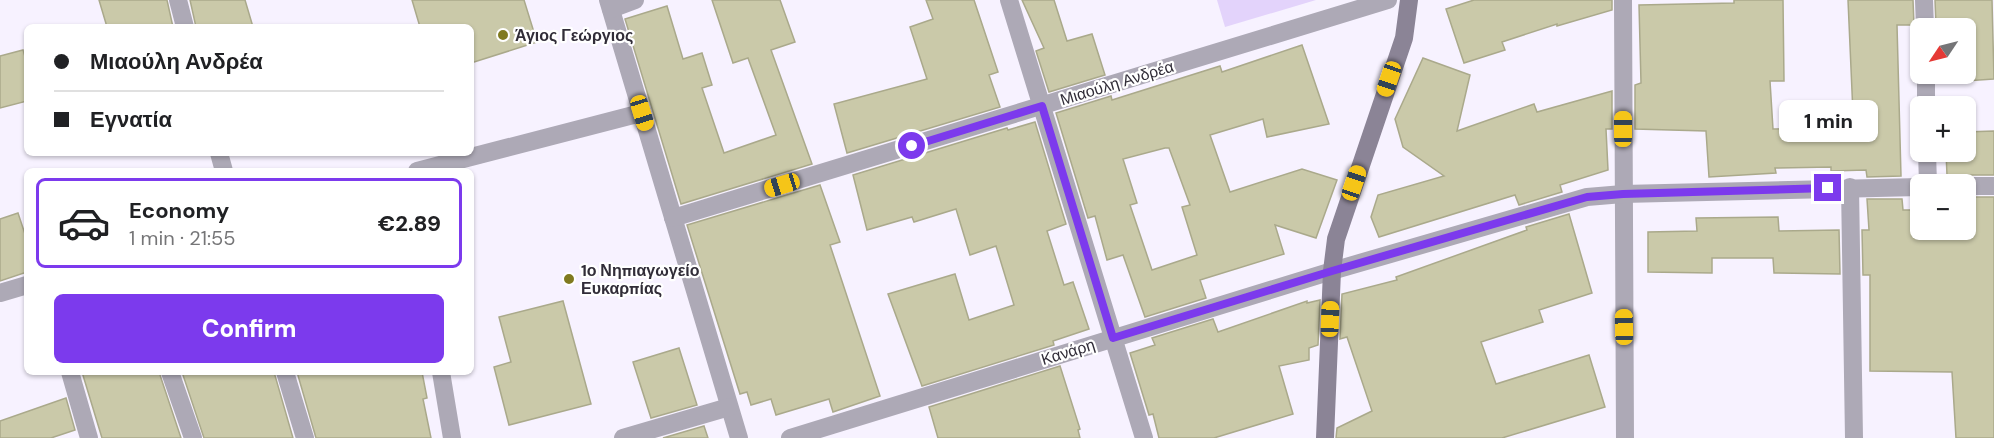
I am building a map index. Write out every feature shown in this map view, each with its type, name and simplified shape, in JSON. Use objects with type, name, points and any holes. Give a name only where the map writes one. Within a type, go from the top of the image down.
[{"type":"street","points":[[178,0],[184,24]]},
{"type":"street","points":[[634,0],[609,4],[739,438]]},
{"type":"street","points":[[1009,0],[1144,438]]},
{"type":"street","name":"Μιαούλη Ανδρέα","points":[[673,218],[1388,0]]},
{"type":"street","points":[[1325,438],[1332,271],[1340,225],[1404,38],[1409,0]]},
{"type":"street","points":[[1623,0],[1625,438]]},
{"type":"street","points":[[1924,0],[1925,18]]},
{"type":"street","points":[[432,168],[642,113]]},
{"type":"street","points":[[1976,186],[1994,186]]},
{"type":"street","points":[[1850,187],[1854,438]]},
{"type":"street","name":"Κανάρη","points":[[790,438],[1332,271],[1587,197],[1623,194],[1910,187]]},
{"type":"street","points":[[0,293],[24,286]]},
{"type":"street","points":[[71,375],[89,438]]},
{"type":"street","points":[[171,375],[193,438]]},
{"type":"street","points":[[286,375],[305,438]]},
{"type":"street","points":[[442,375],[452,438]]},
{"type":"street","points":[[623,438],[729,407]]},
{"type":"shaded area","points":[[1217,0],[1316,0],[1225,27]]},
{"type":"building","points":[[99,0],[167,0],[172,24],[106,24]]},
{"type":"building","points":[[190,0],[245,0],[252,24],[195,24]]},
{"type":"building","name":"Άγιος Γεώργιος","points":[[412,0],[524,0],[537,42],[474,62],[474,24],[419,24]]},
{"type":"building","points":[[712,0],[780,0],[795,42],[771,50],[812,164],[681,204],[625,19],[667,6],[683,59],[702,53],[712,85],[702,88],[724,153],[776,135],[748,58],[733,63]]},
{"type":"building","points":[[926,0],[974,0],[998,72],[989,75],[1000,107],[847,153],[834,104],[927,79],[910,27],[933,19]]},
{"type":"building","points":[[1022,0],[1054,0],[1067,41],[1092,34],[1105,75],[1049,92],[1036,51],[1044,48]]},
{"type":"building","points":[[1474,0],[1612,0],[1612,10],[1557,26],[1557,24],[1502,42],[1505,50],[1464,63],[1446,9]]},
{"type":"building","points":[[1734,0],[1783,0],[1784,81],[1770,81],[1773,129],[1829,127],[1829,114],[1853,114],[1848,0],[1913,0],[1914,18],[1910,18],[1910,25],[1897,25],[1901,176],[1867,177],[1866,170],[1831,171],[1831,167],[1775,168],[1776,173],[1709,177],[1706,131],[1635,129],[1635,85],[1641,83],[1639,5],[1734,3]]},
{"type":"building","points":[[1935,0],[1992,0],[1994,79],[1976,80],[1976,18],[1936,18]]},
{"type":"building","points":[[1302,45],[1329,124],[1267,137],[1263,119],[1210,135],[1230,192],[1302,169],[1337,180],[1316,238],[1275,225],[1284,254],[1200,280],[1206,298],[1145,317],[1123,255],[1107,260],[1095,216],[1088,218],[1056,113],[1111,96],[1112,100],[1220,66],[1222,72]],"holes":[[[1169,148],[1190,205],[1182,207],[1197,255],[1152,270],[1130,205],[1137,203],[1123,159]]]},
{"type":"building","points":[[23,50],[24,53],[24,102],[0,108],[0,56]]},
{"type":"building","points":[[1423,58],[1470,75],[1457,131],[1534,104],[1537,112],[1612,91],[1612,129],[1606,129],[1608,170],[1560,185],[1562,192],[1519,205],[1515,195],[1379,237],[1371,217],[1378,195],[1444,176],[1403,147],[1395,119]]},
{"type":"building","points":[[1035,122],[1066,224],[1047,231],[1064,285],[1073,282],[1089,329],[1053,341],[1054,345],[922,386],[888,294],[955,274],[969,320],[1014,305],[996,246],[970,255],[956,209],[914,222],[912,217],[867,230],[853,175],[1007,128],[1008,130]]},
{"type":"building","points":[[1994,131],[1994,175],[1947,174],[1946,162],[1976,162],[1976,132]]},
{"type":"building","points":[[820,185],[840,242],[830,245],[880,396],[833,412],[829,399],[776,415],[771,399],[751,405],[747,392],[740,394],[687,225]]},
{"type":"building","points":[[1976,197],[1994,197],[1994,438],[1956,438],[1952,372],[1870,371],[1870,275],[1863,275],[1862,230],[1869,230],[1867,199],[1902,199],[1903,210],[1910,210],[1910,240],[1976,240]]},
{"type":"building","points":[[18,213],[24,231],[24,273],[0,281],[0,219]]},
{"type":"building","points":[[1569,214],[1592,293],[1539,310],[1543,322],[1481,342],[1496,384],[1589,355],[1605,407],[1502,438],[1336,438],[1337,428],[1372,411],[1347,337],[1340,339],[1342,294],[1397,280],[1396,277],[1527,230],[1526,227]]},
{"type":"building","points":[[1778,217],[1779,231],[1839,230],[1840,274],[1774,273],[1773,258],[1712,258],[1712,273],[1648,272],[1648,232],[1697,231],[1696,218]]},
{"type":"building","points":[[1320,300],[1318,345],[1309,348],[1309,360],[1279,366],[1293,414],[1214,438],[1159,438],[1153,414],[1149,415],[1130,353],[1155,345],[1152,338],[1213,319],[1218,332],[1307,301],[1307,303]]},
{"type":"building","points":[[563,301],[591,404],[509,425],[494,367],[511,362],[499,317]]},
{"type":"building","points":[[679,348],[697,405],[651,418],[633,362]]},
{"type":"building","points":[[1060,366],[1080,429],[1078,430],[1080,438],[938,438],[929,407]]},
{"type":"building","points":[[83,375],[160,375],[181,438],[102,438]]},
{"type":"building","points":[[183,375],[275,375],[293,438],[204,438]]},
{"type":"building","points":[[298,375],[423,375],[427,398],[423,399],[431,438],[316,438]]},
{"type":"building","points":[[66,398],[75,430],[51,438],[0,438],[0,421]]},
{"type":"building","points":[[704,426],[708,438],[663,438]]},
{"type":"place","name":"Άγιος Γεώργιος","points":[[503,35]]},
{"type":"place","name":"1ο Νηπιαγωγείο Ευκαρπίας","points":[[569,279]]},
{"type":"route","points":[[912,146],[1042,106],[1113,338],[1587,197],[1828,188]]}]
